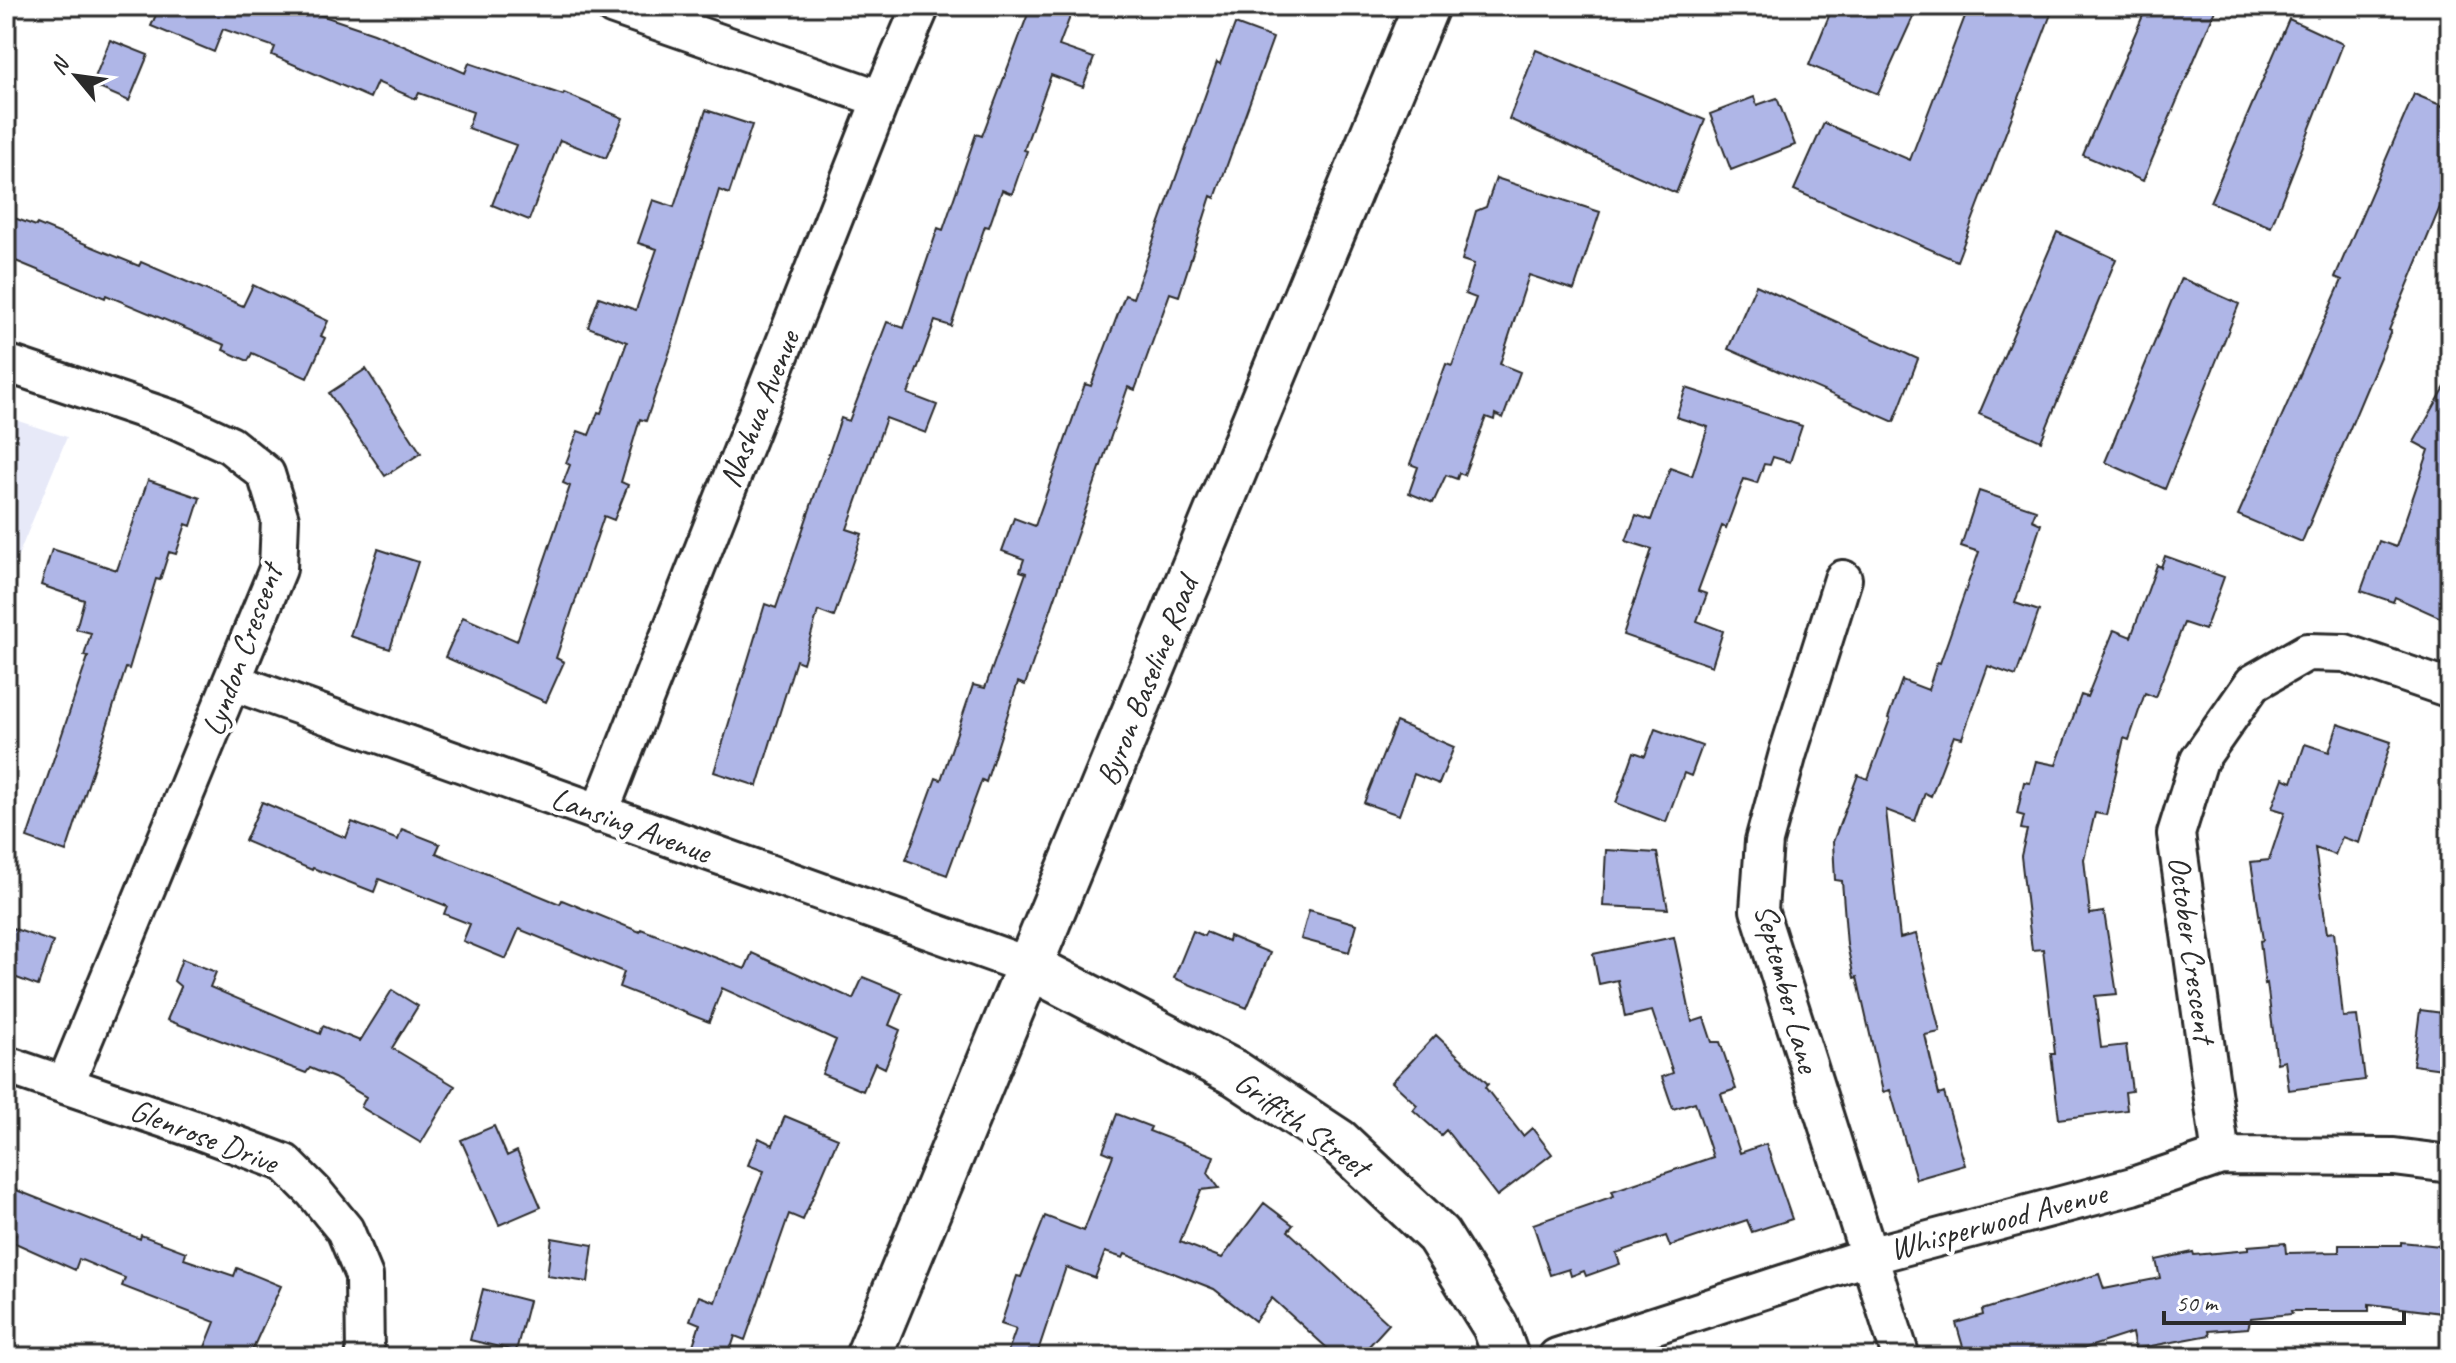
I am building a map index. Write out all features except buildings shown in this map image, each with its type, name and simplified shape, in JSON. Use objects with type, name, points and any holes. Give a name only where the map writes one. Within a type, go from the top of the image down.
[{"type":"main road","name":"Byron Baseline Road","points":[[868,1357],[1426,6]]},
{"type":"main road","name":"Griffith Street","points":[[1029,966],[1235,1073],[1338,1141],[1438,1235],[1495,1326],[1506,1357]]},
{"type":"street","points":[[614,6],[881,99]]},
{"type":"street","name":"Nashua Avenue","points":[[599,814],[881,99],[921,6]]},
{"type":"street","name":"Lyndon Crescent","points":[[6,363],[178,421],[230,445],[266,474],[280,519],[278,569],[65,1085]]},
{"type":"street","name":"September Lane","points":[[1843,579],[1788,753],[1764,841],[1759,910],[1901,1357]]},
{"type":"street","name":"October Crescent","points":[[2221,1156],[2176,834],[2199,760],[2253,683],[2307,652],[2345,653],[2450,689]]},
{"type":"street","name":"Lansing Avenue","points":[[233,682],[1029,966]]},
{"type":"street","name":"Glenrose Drive","points":[[6,1065],[285,1163],[345,1230],[364,1276],[365,1357]]},
{"type":"street","name":"Whisperwood Avenue","points":[[1557,1357],[1869,1256],[2133,1186],[2221,1156],[2394,1157],[2450,1164]]},
{"type":"shaded area","points":[[6,417],[67,437],[6,585]]}]
